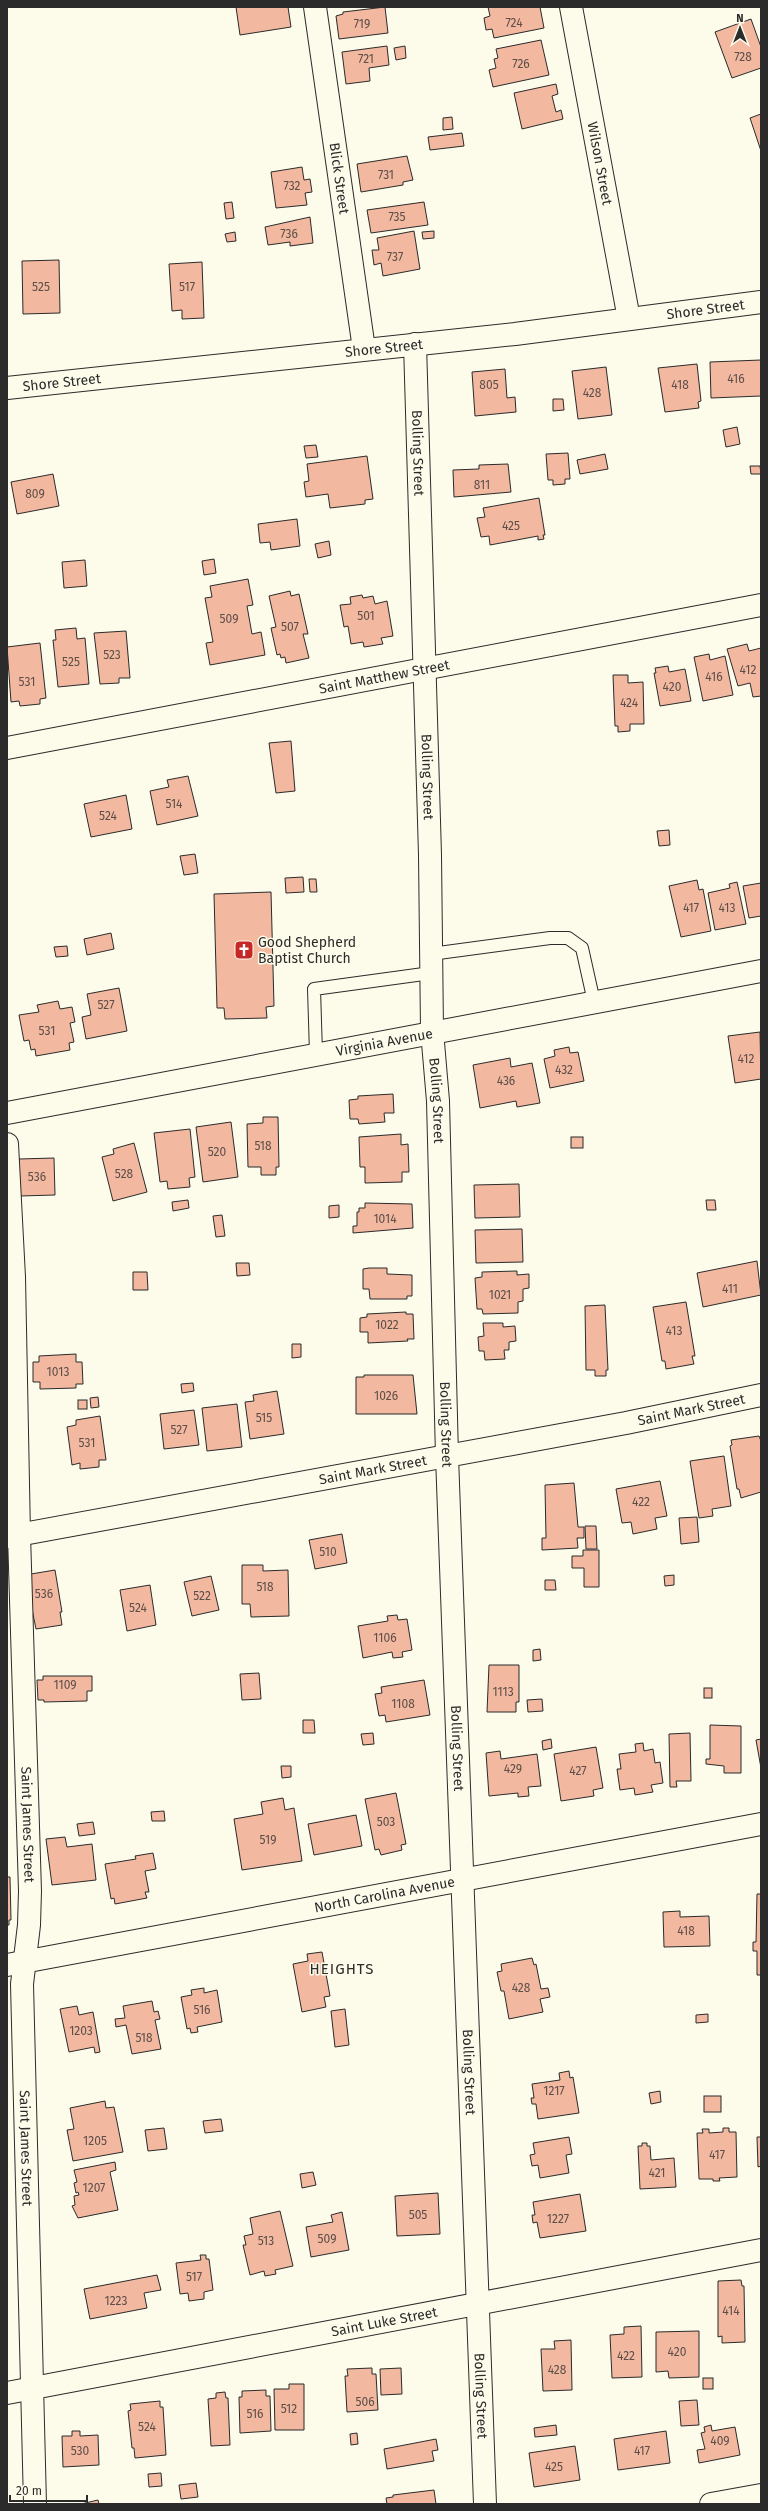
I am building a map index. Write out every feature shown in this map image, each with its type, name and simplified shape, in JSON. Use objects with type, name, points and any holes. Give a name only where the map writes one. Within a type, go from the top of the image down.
[{"type":"street","name":"Blick Street","points":[[315,7],[364,349]]},
{"type":"street","name":"Wilson Street","points":[[571,7],[629,319]]},
{"type":"street","name":"Shore Street","points":[[7,388],[415,344],[761,302]]},
{"type":"street","name":"Bolling Street","points":[[415,344],[425,669],[432,1031],[438,1101],[447,1456],[461,1880],[486,2504]]},
{"type":"street","name":"Saint Matthew Street","points":[[7,748],[761,605]]},
{"type":"street","name":"Virginia Avenue","points":[[7,1113],[432,1031],[761,971]]},
{"type":"street","name":"Saint James Street","points":[[7,1144],[17,1368],[13,1536],[30,1891],[16,1963],[22,1984],[35,2504]]},
{"type":"street","name":"Saint Mark Street","points":[[13,1536],[447,1456],[761,1395]]},
{"type":"street","name":"North Carolina Avenue","points":[[16,1963],[761,1824]]},
{"type":"street","name":"Saint Luke Street","points":[[7,2393],[761,2250]]},
{"type":"street","points":[[711,2504],[761,2495]]},
{"type":"lane","points":[[316,1053],[314,989],[550,938],[568,938],[582,948],[594,1002]]},
{"type":"building","points":[[236,7],[288,7],[291,27],[240,35]]},
{"type":"building","points":[[385,7],[388,33],[339,39],[336,16],[343,14],[343,12]]},
{"type":"building","points":[[488,7],[540,7],[544,28],[494,38],[492,29],[486,30],[484,18],[490,16]]},
{"type":"building","points":[[751,19],[761,47],[761,68],[732,78],[715,32]]},
{"type":"building","points":[[541,40],[549,75],[493,87],[489,70],[496,68],[494,59],[498,58],[496,49]]},
{"type":"building","points":[[387,46],[389,65],[369,68],[370,81],[346,84],[342,52]]},
{"type":"building","points":[[405,46],[406,58],[396,60],[394,48]]},
{"type":"building","points":[[556,84],[558,94],[552,96],[556,112],[561,110],[563,119],[522,129],[514,93]]},
{"type":"building","points":[[761,114],[761,151],[750,118]]},
{"type":"building","points":[[452,117],[453,129],[443,130],[443,118]]},
{"type":"building","points":[[462,133],[464,146],[430,150],[428,137]]},
{"type":"building","points":[[407,156],[413,180],[403,182],[403,185],[361,192],[357,164]]},
{"type":"building","points":[[302,167],[304,180],[310,179],[312,192],[305,193],[307,205],[276,208],[271,172]]},
{"type":"building","points":[[232,202],[234,218],[226,219],[224,203]]},
{"type":"building","points":[[424,202],[428,225],[371,233],[367,210]]},
{"type":"building","points":[[310,217],[313,243],[290,246],[290,242],[268,245],[265,227]]},
{"type":"building","points":[[414,231],[420,269],[383,276],[381,263],[374,265],[372,250],[379,250],[377,238]]},
{"type":"building","points":[[434,231],[434,238],[423,239],[422,232]]},
{"type":"building","points":[[235,232],[236,241],[227,242],[225,234]]},
{"type":"building","points":[[59,260],[60,313],[23,314],[22,261]]},
{"type":"building","points":[[202,262],[204,318],[182,319],[182,310],[172,311],[169,264]]},
{"type":"building","points":[[761,360],[761,396],[711,398],[710,362]]},
{"type":"building","points":[[697,364],[701,401],[698,402],[699,408],[665,412],[658,368]]},
{"type":"building","points":[[606,367],[612,415],[578,419],[572,371]]},
{"type":"building","points":[[505,369],[507,398],[515,397],[516,412],[475,416],[472,372]]},
{"type":"building","points":[[553,399],[563,399],[564,410],[553,411]]},
{"type":"building","points":[[737,427],[740,444],[726,447],[723,430]]},
{"type":"building","points":[[316,445],[318,457],[306,458],[304,446]]},
{"type":"building","points":[[568,453],[570,479],[565,479],[565,484],[553,485],[553,480],[548,480],[546,454]]},
{"type":"building","points":[[605,454],[608,469],[580,474],[577,460]]},
{"type":"building","points":[[367,456],[373,499],[365,500],[365,504],[330,508],[328,494],[306,497],[304,482],[309,481],[307,464]]},
{"type":"building","points":[[508,464],[511,492],[454,497],[453,470],[479,469],[479,465]]},
{"type":"building","points":[[750,466],[760,466],[761,474],[751,474]]},
{"type":"building","points":[[53,474],[59,506],[17,514],[11,482]]},
{"type":"building","points":[[539,498],[545,535],[543,535],[544,539],[538,540],[538,536],[490,545],[489,536],[481,537],[477,518],[485,517],[483,508]]},
{"type":"building","points":[[297,519],[300,546],[271,550],[270,542],[260,543],[258,524]]},
{"type":"building","points":[[329,541],[331,555],[318,558],[315,544]]},
{"type":"building","points":[[214,559],[216,573],[204,575],[202,561]]},
{"type":"building","points":[[85,560],[87,586],[64,588],[62,562]]},
{"type":"building","points":[[248,579],[253,605],[247,606],[252,634],[261,632],[265,655],[210,665],[206,643],[213,642],[205,598],[212,597],[210,586]]},
{"type":"building","points":[[290,591],[291,596],[299,594],[308,634],[303,634],[309,658],[286,663],[285,657],[281,658],[280,654],[277,655],[271,628],[276,627],[269,596]]},
{"type":"building","points":[[362,595],[363,598],[373,596],[375,604],[387,601],[393,636],[381,638],[383,644],[364,647],[363,642],[351,644],[348,626],[344,627],[340,605],[351,604],[350,597]]},
{"type":"building","points":[[76,628],[77,639],[85,638],[89,684],[58,687],[53,640],[56,640],[55,630]]},
{"type":"building","points":[[126,631],[130,678],[119,678],[119,683],[100,684],[94,633]]},
{"type":"building","points":[[40,643],[46,698],[40,699],[40,704],[20,706],[19,701],[11,702],[7,647]]},
{"type":"building","points":[[747,644],[749,651],[761,648],[761,696],[753,697],[750,683],[738,686],[727,649]]},
{"type":"building","points":[[709,654],[710,660],[725,656],[733,695],[703,701],[694,657]]},
{"type":"building","points":[[668,666],[669,672],[685,669],[691,701],[660,706],[654,673],[656,673],[655,668]]},
{"type":"building","points":[[613,675],[628,675],[628,683],[643,682],[644,724],[630,724],[630,731],[618,732],[618,726],[615,726]]},
{"type":"building","points":[[291,741],[295,791],[276,793],[269,743]]},
{"type":"building","points":[[188,776],[198,816],[157,825],[150,791],[169,787],[167,780]]},
{"type":"building","points":[[126,795],[132,829],[91,837],[84,804]]},
{"type":"building","points":[[669,830],[670,845],[659,846],[657,831]]},
{"type":"building","points":[[195,854],[198,873],[184,875],[180,856]]},
{"type":"building","points":[[303,877],[304,892],[286,893],[285,878]]},
{"type":"building","points":[[309,879],[316,879],[317,892],[310,892]]},
{"type":"building","points":[[697,880],[699,890],[703,889],[711,931],[681,937],[669,886]]},
{"type":"building","points":[[737,882],[746,924],[715,930],[708,893],[730,888],[729,884]]},
{"type":"building","points":[[761,883],[761,916],[749,918],[743,886]]},
{"type":"building","name":"Good Shepherd Baptist Church","points":[[271,892],[274,1006],[266,1007],[267,1018],[225,1019],[224,1008],[217,1008],[214,894]]},
{"type":"building","points":[[111,933],[114,949],[87,955],[84,939]]},
{"type":"building","points":[[67,946],[68,956],[56,957],[54,947]]},
{"type":"building","points":[[119,988],[127,1031],[86,1039],[82,1017],[91,1015],[87,994]]},
{"type":"building","points":[[58,1001],[60,1009],[72,1007],[75,1022],[70,1023],[74,1042],[69,1043],[70,1050],[36,1056],[35,1049],[31,1050],[29,1040],[24,1041],[19,1015],[39,1012],[37,1005]]},
{"type":"building","points":[[760,1032],[761,1079],[735,1083],[728,1036]]},
{"type":"building","points":[[569,1047],[570,1053],[578,1052],[584,1081],[550,1088],[544,1059],[555,1056],[554,1050]]},
{"type":"building","points":[[510,1058],[511,1067],[532,1063],[540,1103],[517,1107],[516,1101],[480,1108],[473,1065]]},
{"type":"building","points":[[393,1094],[394,1113],[384,1113],[385,1122],[359,1124],[358,1119],[350,1119],[349,1100],[358,1099],[358,1096]]},
{"type":"building","points":[[263,1117],[278,1117],[279,1167],[276,1167],[276,1175],[261,1175],[261,1167],[248,1167],[247,1124],[263,1123]]},
{"type":"building","points":[[231,1122],[238,1177],[203,1182],[196,1127]]},
{"type":"building","points":[[190,1129],[195,1177],[189,1178],[190,1187],[168,1189],[167,1181],[160,1182],[154,1133]]},
{"type":"building","points":[[401,1134],[401,1145],[408,1144],[409,1172],[402,1172],[402,1182],[365,1183],[365,1167],[360,1167],[359,1137]]},
{"type":"building","points":[[571,1137],[583,1137],[583,1148],[571,1148]]},
{"type":"building","points":[[134,1143],[147,1192],[113,1201],[102,1157],[114,1154],[113,1149]]},
{"type":"building","points":[[54,1158],[55,1195],[20,1196],[19,1159]]},
{"type":"building","points":[[519,1184],[520,1217],[475,1218],[474,1185]]},
{"type":"building","points":[[188,1200],[189,1208],[173,1211],[172,1202]]},
{"type":"building","points":[[706,1200],[715,1200],[716,1210],[707,1210]]},
{"type":"building","points":[[365,1203],[412,1204],[413,1228],[353,1233],[353,1226],[357,1226],[357,1212],[359,1212],[359,1208],[365,1208]]},
{"type":"building","points":[[339,1205],[339,1217],[329,1218],[329,1206]]},
{"type":"building","points":[[222,1215],[225,1236],[216,1237],[213,1216]]},
{"type":"building","points":[[522,1229],[523,1262],[476,1263],[475,1230]]},
{"type":"building","points":[[757,1261],[761,1295],[703,1307],[697,1273]]},
{"type":"building","points":[[236,1263],[249,1263],[250,1275],[237,1276]]},
{"type":"building","points":[[387,1268],[387,1274],[412,1275],[412,1296],[407,1296],[407,1299],[370,1299],[369,1289],[363,1289],[363,1269]]},
{"type":"building","points":[[517,1271],[517,1275],[529,1274],[529,1288],[523,1289],[523,1301],[518,1302],[518,1313],[483,1314],[482,1309],[477,1309],[475,1278],[482,1277],[482,1272]]},
{"type":"building","points":[[133,1272],[147,1272],[148,1290],[133,1290]]},
{"type":"building","points":[[686,1302],[695,1356],[692,1356],[694,1364],[666,1369],[665,1361],[662,1361],[653,1307]]},
{"type":"building","points":[[605,1305],[608,1370],[606,1370],[606,1376],[595,1376],[595,1370],[586,1370],[585,1306]]},
{"type":"building","points":[[406,1312],[406,1314],[413,1314],[414,1339],[407,1339],[408,1341],[368,1343],[368,1332],[360,1332],[360,1318],[367,1317],[367,1314]]},
{"type":"building","points":[[483,1323],[503,1323],[503,1327],[515,1326],[516,1341],[509,1342],[509,1350],[504,1350],[505,1359],[485,1360],[484,1351],[479,1351],[478,1337],[484,1336]]},
{"type":"building","points":[[292,1344],[301,1344],[301,1357],[292,1358]]},
{"type":"building","points":[[76,1354],[76,1362],[82,1362],[83,1384],[76,1384],[76,1388],[40,1389],[40,1382],[33,1382],[33,1362],[39,1362],[39,1356]]},
{"type":"building","points":[[364,1375],[413,1375],[417,1414],[356,1414],[356,1377],[364,1377]]},
{"type":"building","points":[[193,1383],[194,1391],[182,1393],[181,1384]]},
{"type":"building","points":[[277,1391],[284,1434],[250,1439],[245,1402],[254,1401],[253,1395]]},
{"type":"building","points":[[98,1397],[99,1407],[91,1408],[90,1398]]},
{"type":"building","points":[[78,1400],[87,1400],[87,1409],[78,1409]]},
{"type":"building","points":[[237,1404],[242,1447],[207,1451],[202,1408]]},
{"type":"building","points":[[194,1410],[199,1445],[164,1449],[160,1414]]},
{"type":"building","points":[[100,1416],[106,1460],[99,1460],[99,1467],[80,1469],[80,1463],[72,1465],[67,1427],[76,1425],[76,1420]]},
{"type":"building","points":[[759,1436],[761,1441],[761,1492],[741,1498],[739,1489],[737,1489],[730,1446],[732,1445],[731,1440]]},
{"type":"building","points":[[724,1456],[731,1506],[712,1509],[713,1516],[699,1518],[690,1461]]},
{"type":"building","points":[[660,1481],[667,1516],[655,1518],[657,1529],[633,1534],[631,1522],[622,1523],[616,1489]]},
{"type":"building","points":[[574,1483],[578,1527],[584,1527],[584,1538],[577,1538],[578,1548],[542,1550],[542,1538],[546,1538],[545,1485]]},
{"type":"building","points":[[697,1517],[699,1542],[681,1544],[679,1518]]},
{"type":"building","points":[[585,1526],[596,1526],[597,1549],[586,1549]]},
{"type":"building","points":[[342,1534],[347,1563],[315,1569],[309,1540]]},
{"type":"building","points":[[583,1550],[599,1550],[599,1587],[584,1587],[584,1568],[572,1568],[572,1556],[583,1556]]},
{"type":"building","points":[[242,1565],[263,1565],[263,1571],[288,1570],[289,1616],[251,1617],[250,1604],[242,1604]]},
{"type":"building","points":[[55,1570],[62,1612],[60,1612],[62,1625],[36,1629],[25,1575]]},
{"type":"building","points":[[674,1575],[674,1585],[665,1586],[664,1576]]},
{"type":"building","points":[[211,1576],[219,1610],[192,1616],[184,1582]]},
{"type":"building","points":[[545,1580],[555,1580],[556,1590],[545,1590]]},
{"type":"building","points":[[150,1585],[156,1625],[127,1631],[120,1590]]},
{"type":"building","points":[[397,1615],[398,1620],[407,1619],[412,1650],[402,1652],[403,1657],[393,1658],[392,1652],[363,1658],[358,1626],[388,1621],[387,1616]]},
{"type":"building","points":[[540,1649],[541,1660],[533,1661],[533,1650]]},
{"type":"building","points":[[489,1665],[519,1665],[519,1702],[516,1702],[516,1712],[487,1712]]},
{"type":"building","points":[[259,1673],[261,1699],[242,1700],[240,1674]]},
{"type":"building","points":[[43,1676],[92,1676],[92,1691],[87,1691],[87,1701],[44,1702],[44,1700],[38,1700],[37,1680],[43,1680]]},
{"type":"building","points":[[424,1680],[430,1715],[386,1722],[385,1715],[379,1716],[375,1694],[382,1693],[381,1687]]},
{"type":"building","points":[[704,1688],[712,1688],[712,1698],[704,1698]]},
{"type":"building","points":[[542,1699],[543,1711],[528,1712],[527,1700]]},
{"type":"building","points":[[303,1720],[314,1720],[315,1733],[303,1733]]},
{"type":"building","points":[[710,1725],[741,1726],[741,1773],[724,1773],[724,1766],[706,1764],[706,1759],[710,1759]]},
{"type":"building","points":[[373,1733],[374,1744],[363,1745],[361,1734]]},
{"type":"building","points":[[690,1733],[691,1781],[676,1781],[677,1787],[670,1787],[669,1734]]},
{"type":"building","points":[[551,1739],[552,1748],[543,1750],[542,1741]]},
{"type":"building","points":[[761,1739],[761,1768],[756,1740]]},
{"type":"building","points":[[643,1743],[644,1751],[653,1749],[655,1763],[660,1762],[663,1783],[651,1785],[653,1792],[635,1795],[634,1788],[620,1790],[617,1769],[621,1769],[619,1754],[636,1752],[635,1744]]},
{"type":"building","points":[[596,1747],[603,1788],[593,1790],[594,1796],[561,1801],[554,1754]]},
{"type":"building","points":[[500,1751],[501,1759],[537,1754],[541,1786],[528,1787],[529,1796],[518,1797],[518,1793],[489,1796],[486,1753]]},
{"type":"building","points":[[281,1766],[291,1766],[291,1777],[282,1778]]},
{"type":"building","points":[[396,1793],[406,1844],[401,1845],[402,1850],[381,1855],[379,1849],[375,1850],[365,1799]]},
{"type":"building","points":[[283,1798],[285,1810],[294,1808],[302,1861],[242,1870],[234,1819],[263,1814],[261,1802]]},
{"type":"building","points":[[164,1811],[165,1821],[152,1821],[151,1812]]},
{"type":"building","points":[[356,1815],[362,1846],[314,1855],[308,1824]]},
{"type":"building","points":[[93,1822],[95,1834],[79,1836],[77,1824]]},
{"type":"building","points":[[65,1837],[67,1847],[92,1844],[96,1880],[52,1885],[46,1839]]},
{"type":"building","points":[[153,1853],[156,1869],[145,1871],[149,1892],[145,1892],[147,1898],[115,1904],[114,1898],[111,1899],[105,1864],[136,1859],[135,1856]]},
{"type":"building","points":[[7,1877],[10,1877],[11,1920],[9,1920],[9,1925],[7,1925]]},
{"type":"building","points":[[757,1894],[761,1894],[761,1975],[757,1975],[757,1951],[753,1951],[753,1942],[756,1942]]},
{"type":"building","points":[[680,1911],[680,1917],[709,1916],[710,1946],[664,1947],[663,1912]]},
{"type":"building","points":[[322,1952],[330,1996],[324,1997],[326,2007],[302,2012],[293,1964],[308,1961],[307,1954]]},
{"type":"building","points":[[532,1958],[534,1965],[536,1964],[541,1989],[548,1988],[550,1997],[540,1999],[543,2012],[509,2019],[504,1991],[501,1991],[497,1972],[502,1971],[501,1964]]},
{"type":"building","points":[[204,1988],[204,1993],[217,1990],[222,2022],[197,2027],[198,2032],[191,2033],[190,2028],[187,2029],[181,1997],[192,1995],[191,1990]]},
{"type":"building","points":[[152,2001],[154,2012],[158,2011],[160,2019],[155,2020],[161,2049],[132,2054],[126,2025],[116,2027],[115,2019],[125,2018],[123,2006]]},
{"type":"building","points":[[77,2006],[79,2015],[93,2012],[100,2052],[95,2053],[94,2047],[69,2052],[60,2009]]},
{"type":"building","points":[[345,2009],[349,2045],[335,2047],[331,2011]]},
{"type":"building","points":[[708,2014],[708,2022],[696,2023],[696,2015]]},
{"type":"building","points":[[569,2071],[570,2078],[573,2077],[579,2113],[538,2119],[536,2104],[532,2104],[531,2098],[534,2098],[532,2084],[560,2080],[559,2073]]},
{"type":"building","points":[[660,2091],[661,2102],[651,2104],[649,2093]]},
{"type":"building","points":[[704,2096],[721,2096],[721,2112],[704,2112]]},
{"type":"building","points":[[105,2101],[106,2108],[114,2107],[123,2152],[73,2161],[67,2130],[74,2129],[70,2108]]},
{"type":"building","points":[[221,2119],[223,2131],[205,2133],[203,2121]]},
{"type":"building","points":[[164,2128],[167,2149],[148,2151],[145,2130]]},
{"type":"building","points":[[723,2128],[729,2128],[729,2132],[736,2132],[737,2177],[719,2178],[720,2181],[713,2181],[713,2179],[699,2179],[697,2133],[703,2133],[702,2129],[709,2129],[709,2133],[723,2132]]},
{"type":"building","points":[[569,2137],[572,2154],[566,2155],[569,2173],[540,2178],[538,2165],[532,2166],[530,2155],[535,2154],[533,2143]]},
{"type":"building","points":[[757,2137],[761,2137],[761,2166],[758,2167]]},
{"type":"building","points":[[642,2143],[647,2143],[647,2146],[650,2146],[651,2160],[674,2158],[676,2187],[640,2189],[638,2146],[642,2146]]},
{"type":"building","points":[[115,2162],[116,2170],[110,2172],[118,2210],[78,2218],[72,2206],[75,2205],[74,2196],[79,2195],[78,2192],[76,2193],[74,2183],[77,2182],[74,2170]]},
{"type":"building","points":[[313,2172],[316,2185],[302,2188],[300,2174]]},
{"type":"building","points":[[438,2193],[440,2234],[397,2236],[395,2196]]},
{"type":"building","points":[[580,2194],[586,2231],[540,2238],[537,2222],[533,2223],[532,2215],[535,2215],[533,2202]]},
{"type":"building","points":[[280,2211],[293,2266],[275,2270],[276,2274],[265,2276],[264,2271],[250,2275],[243,2245],[246,2245],[244,2236],[253,2234],[250,2218]]},
{"type":"building","points":[[342,2212],[349,2250],[311,2257],[306,2227],[333,2222],[331,2215]]},
{"type":"building","points":[[200,2255],[206,2255],[206,2259],[209,2259],[213,2290],[204,2292],[204,2299],[189,2301],[188,2293],[180,2294],[176,2263],[201,2260]]},
{"type":"building","points":[[157,2275],[161,2290],[144,2293],[147,2308],[90,2319],[84,2289]]},
{"type":"building","points":[[741,2280],[742,2286],[744,2286],[745,2342],[722,2343],[722,2336],[718,2337],[718,2281]]},
{"type":"building","points":[[641,2326],[642,2377],[612,2378],[610,2335],[624,2334],[624,2327]]},
{"type":"building","points":[[699,2331],[699,2377],[669,2378],[668,2371],[656,2372],[656,2332]]},
{"type":"building","points":[[571,2340],[572,2390],[543,2391],[541,2349],[555,2349],[554,2341]]},
{"type":"building","points":[[372,2368],[372,2374],[376,2374],[378,2410],[347,2412],[345,2376],[348,2376],[347,2369]]},
{"type":"building","points":[[401,2368],[402,2394],[381,2395],[380,2369]]},
{"type":"building","points":[[703,2378],[713,2378],[713,2389],[703,2389]]},
{"type":"building","points":[[289,2384],[304,2384],[304,2430],[275,2430],[274,2389],[289,2389]]},
{"type":"building","points":[[266,2390],[266,2396],[270,2396],[271,2431],[240,2433],[239,2397],[242,2397],[242,2391]]},
{"type":"building","points":[[225,2392],[226,2398],[228,2398],[230,2445],[211,2446],[208,2399],[216,2398],[216,2393]]},
{"type":"building","points":[[697,2400],[699,2425],[681,2426],[679,2401]]},
{"type":"building","points":[[160,2401],[160,2407],[163,2407],[166,2455],[135,2458],[134,2448],[132,2448],[128,2411],[131,2410],[130,2404]]},
{"type":"building","points":[[556,2425],[557,2435],[535,2437],[534,2428]]},
{"type":"building","points":[[711,2425],[712,2431],[735,2427],[740,2455],[699,2463],[697,2450],[705,2449],[701,2433],[705,2432],[704,2427]]},
{"type":"building","points":[[72,2431],[80,2431],[80,2436],[98,2435],[99,2465],[63,2467],[62,2436],[72,2436]]},
{"type":"building","points":[[666,2431],[670,2463],[618,2470],[614,2439]]},
{"type":"building","points":[[357,2433],[358,2444],[351,2445],[350,2434]]},
{"type":"building","points":[[436,2439],[438,2450],[432,2451],[434,2461],[387,2469],[384,2449]]},
{"type":"building","points":[[575,2446],[580,2480],[534,2487],[529,2453]]},
{"type":"building","points":[[161,2473],[162,2486],[149,2487],[148,2474]]},
{"type":"building","points":[[196,2483],[198,2497],[181,2499],[179,2485]]},
{"type":"building","points":[[434,2490],[436,2504],[387,2504],[386,2498],[393,2497],[393,2495]]},
{"type":"building","points":[[98,2500],[99,2504],[81,2504]]},
{"type":"place","name":"Good Shepherd Baptist Church","points":[[244,950]]},
{"type":"district","name":"HEIGHTS","points":[[342,1969]]}]
